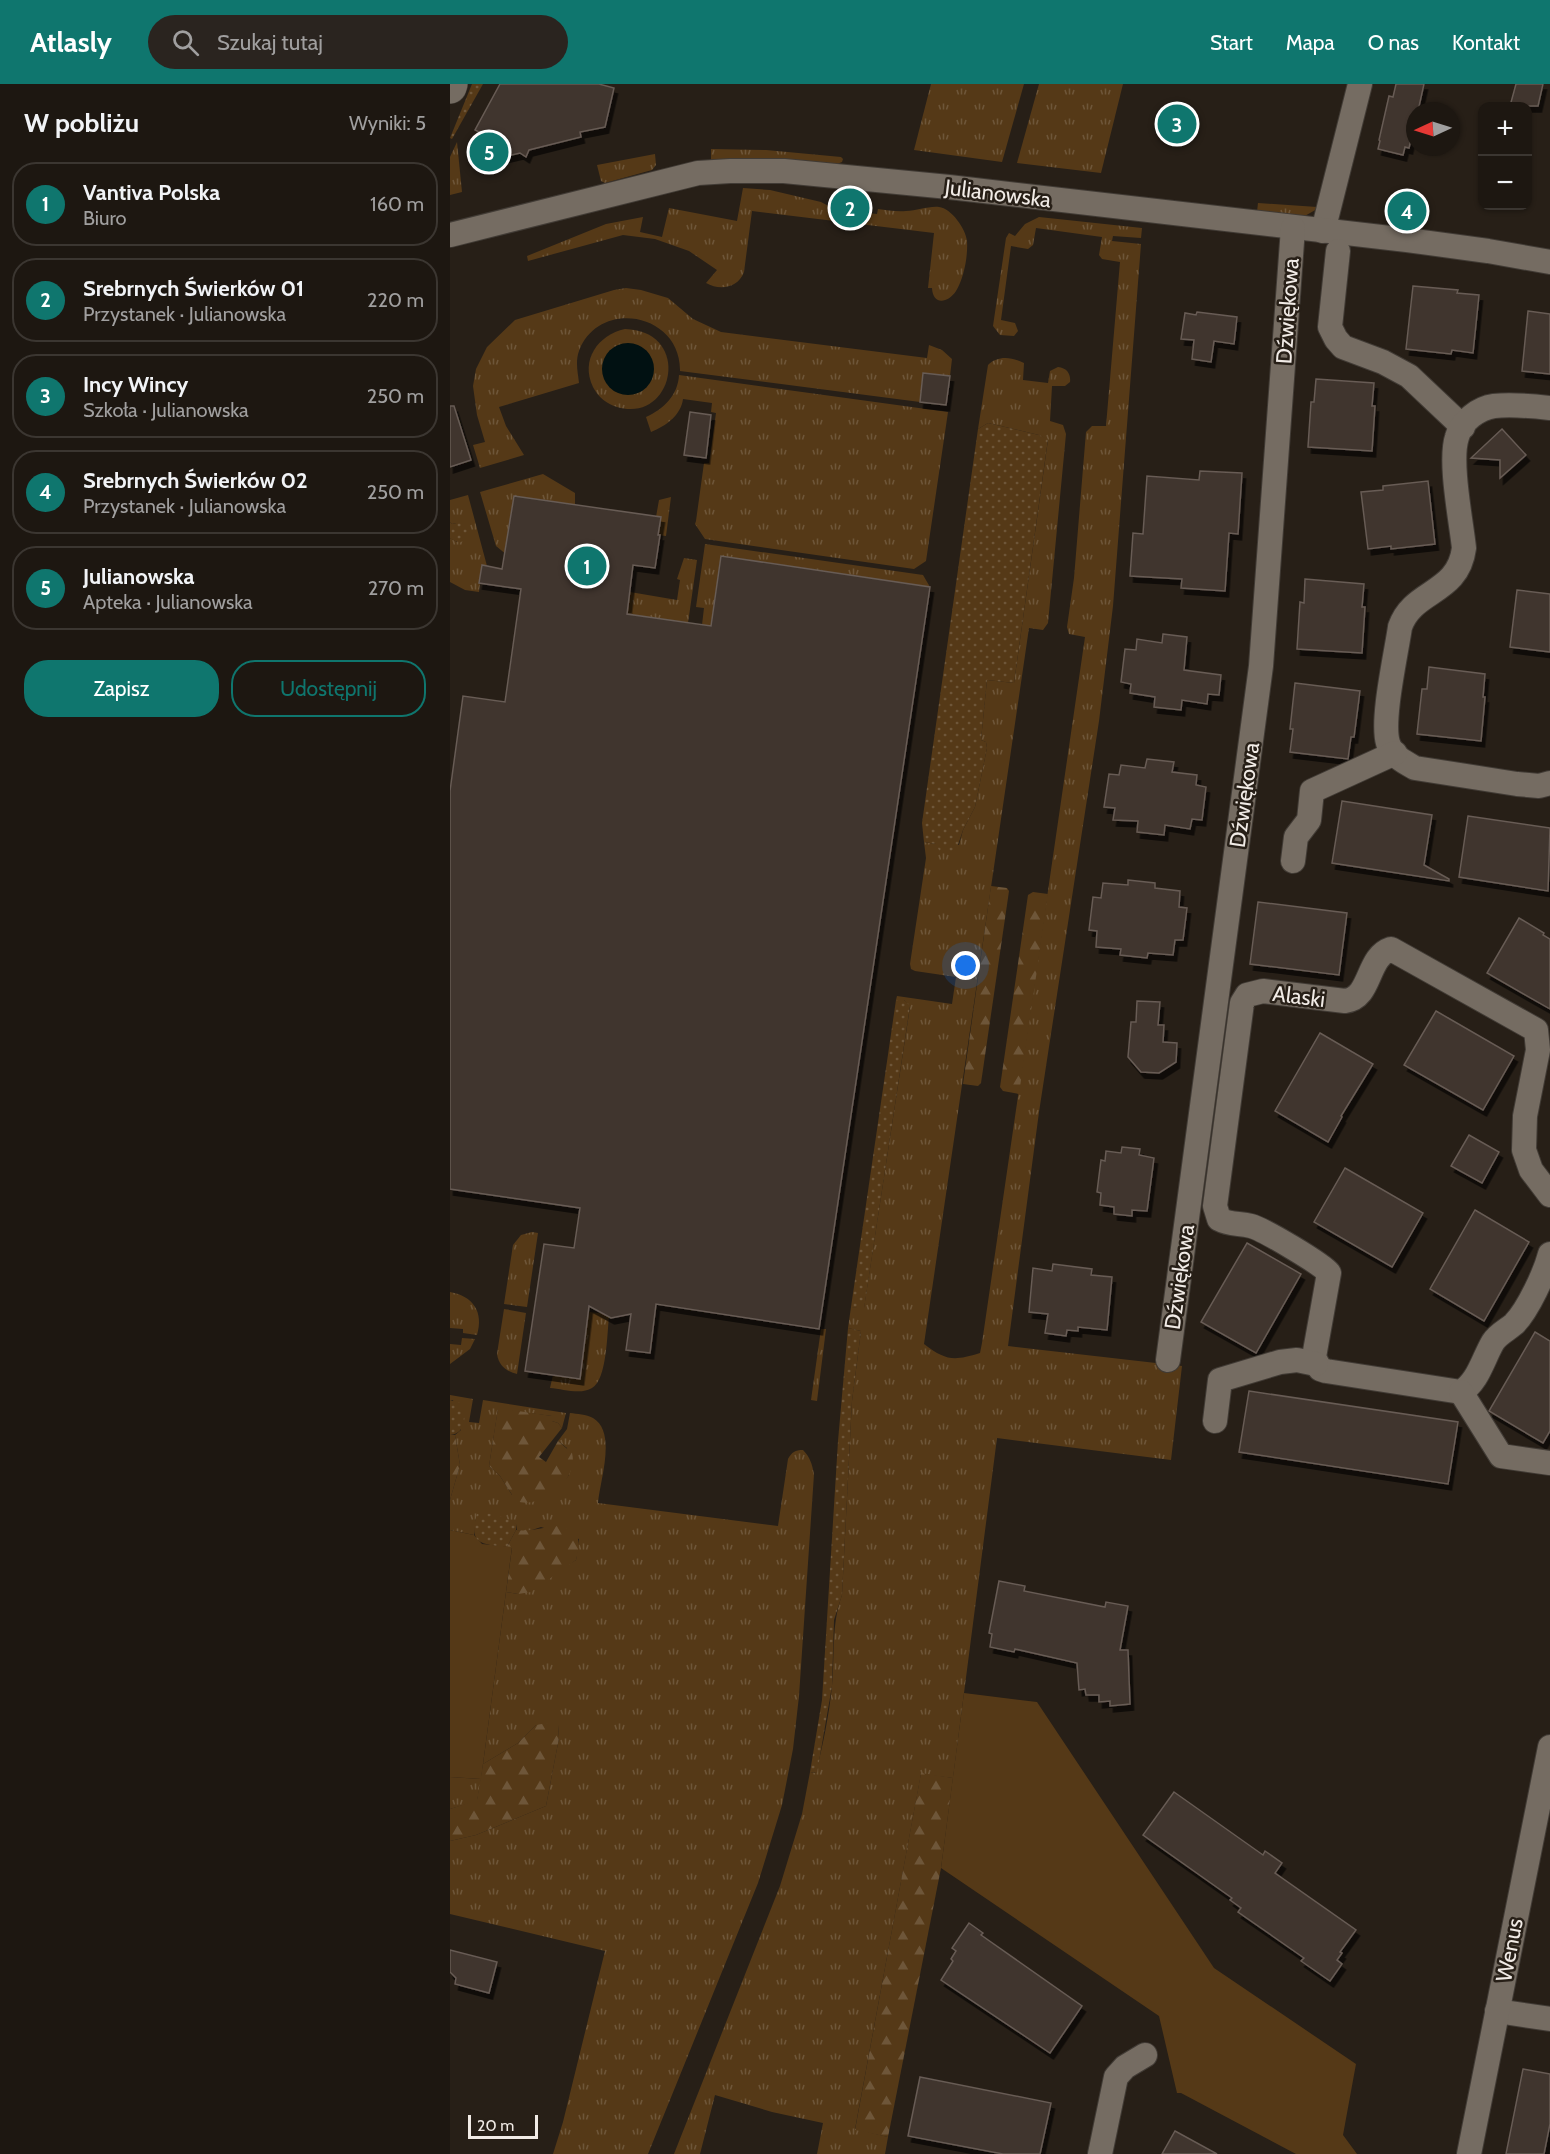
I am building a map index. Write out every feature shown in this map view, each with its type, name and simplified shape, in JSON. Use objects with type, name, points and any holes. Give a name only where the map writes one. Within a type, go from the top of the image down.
[{"type":"street","points":[[1323,231],[1360,84]]},
{"type":"street","name":"Julianowska","points":[[450,235],[698,173],[784,171],[949,187],[1323,231],[1488,251],[1550,262]]},
{"type":"street","name":"Dźwiękowa","points":[[1168,1360],[1261,666],[1293,228]]},
{"type":"street","points":[[1338,251],[1330,327],[1336,339],[1343,347],[1383,362],[1409,376],[1462,427]]},
{"type":"street","points":[[1550,408],[1526,405],[1493,406],[1480,410],[1468,419],[1457,436],[1454,458],[1464,548],[1462,560],[1458,571],[1450,580],[1420,601],[1403,618],[1385,725],[1389,745],[1400,760],[1415,768],[1517,784],[1539,786],[1550,783]]},
{"type":"street","points":[[1293,861],[1296,837],[1309,820],[1312,791],[1395,753]]},
{"type":"street","name":"Alaski","points":[[1316,1364],[1314,1357],[1329,1273],[1319,1263],[1253,1226],[1228,1224],[1219,1219],[1215,1206],[1242,1004],[1247,995],[1263,991],[1345,1001],[1354,1000],[1360,994],[1380,955],[1391,949],[1536,1030],[1538,1050],[1525,1116],[1524,1150],[1530,1170],[1550,1195]]},
{"type":"street","points":[[1215,1421],[1220,1380],[1280,1362],[1297,1360],[1316,1364],[1320,1369],[1326,1371],[1461,1392],[1470,1386],[1494,1339],[1515,1323],[1538,1287],[1547,1268],[1550,1254]]},
{"type":"street","points":[[1461,1392],[1501,1456],[1550,1463]]},
{"type":"street","name":"Wenus","points":[[1469,2154],[1550,1747]]},
{"type":"street","points":[[1497,2011],[1550,2019]]},
{"type":"street","points":[[1100,2154],[1116,2077],[1125,2067],[1145,2055]]},
{"type":"green space","points":[[472,84],[483,84],[452,139],[450,138]]},
{"type":"green space","points":[[931,84],[1024,84],[1002,162],[914,150]]},
{"type":"green space","points":[[1039,84],[1123,84],[1101,173],[1017,163]]},
{"type":"green space","points":[[457,142],[462,192],[450,195],[450,157]]},
{"type":"green space","points":[[711,149],[766,150],[843,159],[837,164],[784,159],[711,160]]},
{"type":"green space","points":[[655,154],[656,165],[652,170],[605,183],[601,181],[597,165]]},
{"type":"green space","points":[[743,188],[770,190],[821,202],[836,210],[877,214],[878,209],[903,211],[944,208],[957,220],[967,241],[965,267],[959,286],[953,295],[941,301],[935,298],[932,288],[928,288],[934,233],[752,211],[744,272],[738,282],[733,285],[717,287],[706,283],[717,270],[689,251],[655,239],[623,235],[528,261],[527,256],[606,224],[643,217],[640,232],[662,237],[669,208],[737,221]]},
{"type":"green space","points":[[1258,203],[1317,207],[1317,209],[1303,217],[1257,212]]},
{"type":"green space","points":[[1039,217],[1142,228],[1141,238],[1113,236],[1112,241],[1141,244],[1113,606],[1099,721],[1039,1112],[1008,1346],[1182,1366],[1171,1460],[997,1438],[953,1778],[921,1774],[855,2129],[888,2137],[885,2154],[817,2154],[823,2123],[772,2112],[715,2095],[700,2154],[674,2154],[780,1886],[802,1814],[810,1772],[816,1773],[826,1730],[832,1686],[835,1629],[842,1595],[852,1401],[861,1331],[848,1328],[851,1307],[864,1308],[910,1007],[904,1000],[896,1000],[897,996],[952,1004],[956,977],[915,971],[911,969],[910,964],[926,858],[924,842],[959,845],[963,830],[975,807],[987,748],[986,742],[981,740],[987,680],[1014,683],[1048,440],[1039,435],[988,423],[978,429],[988,365],[1005,358],[1024,363],[1023,380],[1048,383],[1050,371],[1058,367],[1066,370],[1070,382],[1065,386],[1052,386],[1050,421],[1063,425],[1066,434],[1048,623],[1043,630],[1029,628],[924,1344],[938,1354],[957,1358],[980,1353],[982,1343],[1085,637],[1069,634],[1067,627],[1074,578],[1086,432],[1092,426],[1106,426],[1120,262],[1102,259],[1099,255],[1102,237],[1036,228],[1033,245],[1028,249],[1011,246],[1001,320],[1015,323],[1018,331],[1014,336],[1000,335],[993,326],[1006,238],[1009,233],[1015,236],[1025,224]]},
{"type":"green space","points":[[626,288],[668,298],[693,319],[721,332],[927,358],[929,345],[942,350],[952,359],[950,376],[923,373],[920,402],[680,371],[677,351],[667,336],[654,325],[637,319],[620,319],[603,324],[589,334],[578,355],[579,383],[499,407],[506,426],[524,455],[480,468],[473,445],[485,442],[477,415],[473,386],[476,369],[487,347],[515,320]]},
{"type":"green space","points":[[625,329],[647,334],[660,344],[667,359],[668,375],[663,390],[652,402],[636,409],[617,407],[606,402],[595,391],[590,377],[590,358],[594,350],[607,337]]},
{"type":"green space","points":[[679,375],[948,412],[926,561],[914,569],[705,539],[695,524],[704,463],[709,463],[716,413],[711,412],[712,403],[683,399],[682,405],[672,419],[651,432],[646,417],[659,410],[673,395]]},
{"type":"green space","points":[[988,423],[1048,439],[1014,683],[987,680],[981,740],[986,742],[987,748],[975,807],[963,830],[955,854],[940,852],[936,844],[924,842],[922,823],[978,429]]},
{"type":"green space","points":[[543,474],[575,493],[575,505],[514,496],[506,544],[539,549],[507,555],[496,546],[480,492]]},
{"type":"green space","points":[[468,495],[487,566],[482,566],[479,592],[465,590],[450,582],[450,538],[457,542],[457,523],[450,522],[450,500]]},
{"type":"green space","points":[[671,497],[666,536],[658,535],[661,518],[656,517],[659,500]]},
{"type":"green space","points":[[450,522],[452,524],[462,522],[468,525],[470,527],[469,537],[460,542],[450,538]]},
{"type":"green space","points":[[705,544],[923,575],[930,587],[721,556],[711,626],[702,625],[704,608],[696,607]]},
{"type":"green space","points":[[684,558],[697,560],[688,623],[624,614],[630,592],[677,600],[680,580],[677,579]]},
{"type":"green space","points":[[991,886],[1007,888],[1009,891],[981,1083],[978,1086],[963,1084]]},
{"type":"green space","points":[[1033,892],[1048,894],[1019,1094],[1003,1091],[1000,1087],[1028,895]]},
{"type":"green space","points":[[896,1000],[904,1000],[910,1006],[864,1309],[851,1307]]},
{"type":"green space","points":[[538,1233],[527,1307],[504,1304],[513,1245],[521,1235]]},
{"type":"green space","points":[[450,1292],[465,1297],[475,1306],[479,1319],[477,1335],[463,1333],[463,1329],[450,1328]]},
{"type":"green space","points":[[504,1309],[526,1313],[517,1374],[499,1362],[497,1354]]},
{"type":"green space","points":[[589,1312],[608,1314],[609,1317],[601,1376],[597,1383],[588,1390],[572,1391],[550,1388],[553,1375],[580,1379]]},
{"type":"green space","points":[[848,1328],[861,1331],[852,1401],[842,1595],[834,1620],[832,1686],[817,1773],[810,1772],[822,1700],[838,1441]]},
{"type":"green space","points":[[821,1329],[826,1329],[817,1401],[811,1400]]},
{"type":"green space","points":[[462,1338],[475,1339],[470,1349],[450,1364],[450,1344],[461,1345]]},
{"type":"green space","points":[[450,1395],[473,1399],[469,1422],[479,1423],[483,1400],[566,1413],[562,1428],[558,1423],[552,1421],[552,1416],[498,1409],[489,1466],[500,1476],[512,1495],[538,1497],[550,1494],[569,1475],[567,1448],[558,1441],[567,1429],[570,1413],[593,1418],[600,1425],[604,1434],[605,1457],[598,1503],[778,1526],[788,1459],[794,1452],[803,1450],[809,1458],[814,1474],[799,1696],[793,1749],[782,1805],[758,1883],[648,2154],[553,2154],[605,1951],[450,1914],[450,1841],[476,1835],[546,1806],[559,1738],[558,1725],[536,1725],[518,1743],[483,1764],[506,1592],[518,1594],[576,1560],[579,1539],[541,1527],[526,1532],[517,1530],[516,1524],[476,1518],[474,1535],[450,1530],[450,1500],[460,1465],[455,1435],[461,1430]]},
{"type":"green space","points":[[450,1400],[461,1403],[464,1423],[459,1431],[450,1435]]},
{"type":"green space","points":[[498,1408],[552,1416],[552,1421],[558,1423],[562,1428],[539,1457],[546,1462],[558,1441],[572,1453],[573,1463],[564,1482],[547,1497],[526,1503],[516,1501],[500,1476],[489,1466]]},
{"type":"green space","points":[[450,1435],[455,1435],[460,1465],[450,1500]]},
{"type":"green space","points":[[477,1514],[499,1516],[516,1524],[516,1530],[507,1547],[479,1541],[474,1531]]},
{"type":"green space","points":[[558,1526],[577,1531],[579,1547],[576,1560],[531,1592],[518,1594],[506,1592],[512,1548],[507,1547],[516,1530]]},
{"type":"green space","points":[[450,1530],[474,1535],[482,1544],[512,1547],[481,1779],[450,1777]]},
{"type":"green space","points":[[964,1693],[1037,1702],[1214,1968],[1356,2064],[1343,2135],[1357,2154],[1296,2154],[1181,2093],[1177,2093],[1159,2016],[941,1868]]},
{"type":"green space","points":[[548,1723],[558,1725],[559,1738],[546,1806],[476,1835],[450,1841],[450,1809],[477,1800],[483,1764],[518,1743],[536,1725]]},
{"type":"green space","points":[[921,1773],[953,1778],[941,1868],[888,2137],[855,2130]]},
{"type":"green space","points":[[450,1777],[481,1779],[477,1801],[450,1809]]},
{"type":"shaded area","points":[[623,343],[633,343],[647,350],[654,369],[647,388],[633,395],[623,395],[613,391],[606,384],[602,374],[602,364],[606,354],[613,347]]},
{"type":"building","points":[[500,84],[599,84],[614,88],[605,127],[580,132],[581,137],[529,150],[526,157],[520,153],[482,162],[478,148],[485,135],[475,130]]},
{"type":"building","points":[[1396,84],[1424,84],[1420,102],[1406,102],[1406,147],[1403,155],[1378,149],[1389,96],[1393,97]]},
{"type":"building","points":[[1516,84],[1543,84],[1538,106],[1532,106],[1532,102],[1511,102]]},
{"type":"building","points":[[1413,286],[1458,290],[1457,293],[1479,295],[1473,353],[1452,350],[1451,354],[1406,349]]},
{"type":"building","points":[[1528,311],[1550,314],[1550,374],[1522,371]]},
{"type":"building","points":[[1197,312],[1237,317],[1234,344],[1214,341],[1211,362],[1192,359],[1194,340],[1181,339],[1185,313],[1196,315]]},
{"type":"building","points":[[923,373],[950,376],[946,405],[920,402]]},
{"type":"building","points":[[1316,379],[1374,383],[1372,451],[1308,447],[1311,402],[1314,402]]},
{"type":"building","points":[[450,406],[454,406],[471,460],[450,467]]},
{"type":"building","points":[[690,412],[711,415],[706,458],[684,455]]},
{"type":"building","points":[[1502,429],[1526,455],[1500,478],[1500,460],[1471,458]]},
{"type":"building","points":[[1200,471],[1242,473],[1238,534],[1229,533],[1225,591],[1181,588],[1182,579],[1130,576],[1133,533],[1143,534],[1147,476],[1199,480]]},
{"type":"building","points":[[1428,481],[1435,544],[1368,549],[1361,492],[1383,490],[1383,486]]},
{"type":"building","points":[[514,496],[661,517],[655,568],[633,565],[627,614],[711,626],[721,556],[930,587],[819,1329],[656,1304],[650,1353],[626,1350],[631,1314],[611,1318],[589,1306],[580,1379],[525,1371],[544,1244],[574,1248],[580,1208],[450,1189],[450,791],[463,696],[505,702],[521,589],[479,583],[482,565],[502,569]]},
{"type":"building","points":[[1305,579],[1364,584],[1362,653],[1297,649],[1300,602],[1304,603]]},
{"type":"building","points":[[1517,590],[1550,594],[1550,652],[1510,647]]},
{"type":"building","points":[[1163,634],[1187,637],[1184,670],[1221,675],[1219,695],[1208,694],[1207,704],[1182,700],[1181,710],[1154,707],[1155,697],[1130,693],[1131,684],[1121,682],[1125,649],[1136,650],[1137,639],[1162,643]]},
{"type":"building","points":[[1429,667],[1485,674],[1481,741],[1417,734],[1422,689],[1427,689]]},
{"type":"building","points":[[1295,683],[1360,691],[1354,737],[1351,737],[1348,759],[1290,752]]},
{"type":"building","points":[[1147,759],[1174,762],[1172,772],[1197,775],[1196,785],[1206,787],[1202,820],[1192,819],[1190,829],[1165,825],[1164,835],[1137,832],[1138,821],[1113,820],[1115,808],[1104,807],[1109,774],[1119,775],[1121,765],[1145,768]]},
{"type":"building","points":[[1342,801],[1432,815],[1424,865],[1449,881],[1332,863]]},
{"type":"building","points":[[1468,816],[1550,828],[1548,891],[1459,877]]},
{"type":"building","points":[[1128,880],[1155,883],[1155,888],[1180,891],[1179,907],[1187,908],[1183,940],[1175,940],[1173,955],[1148,953],[1147,958],[1120,955],[1121,949],[1096,947],[1097,931],[1089,930],[1093,897],[1101,898],[1103,883],[1128,885]]},
{"type":"building","points":[[1258,902],[1347,913],[1339,975],[1250,964]]},
{"type":"building","points":[[1519,918],[1550,939],[1550,1009],[1487,973]]},
{"type":"building","points":[[1137,1001],[1160,1002],[1158,1025],[1164,1025],[1163,1042],[1177,1043],[1176,1062],[1159,1073],[1141,1072],[1128,1057],[1131,1022],[1136,1022]]},
{"type":"building","points":[[1436,1011],[1514,1056],[1483,1110],[1404,1065]]},
{"type":"building","points":[[1320,1033],[1373,1064],[1328,1142],[1275,1111]]},
{"type":"building","points":[[1469,1135],[1499,1152],[1482,1183],[1451,1166]]},
{"type":"building","points":[[1122,1147],[1140,1149],[1139,1155],[1154,1158],[1147,1211],[1132,1210],[1132,1216],[1114,1214],[1114,1207],[1100,1205],[1101,1193],[1097,1192],[1101,1160],[1105,1161],[1106,1151],[1121,1153]]},
{"type":"building","points":[[1345,1168],[1423,1213],[1392,1267],[1314,1222]]},
{"type":"building","points":[[1475,1210],[1529,1242],[1484,1321],[1430,1289]]},
{"type":"building","points":[[1247,1243],[1301,1274],[1256,1353],[1201,1322]]},
{"type":"building","points":[[1053,1264],[1092,1269],[1091,1275],[1112,1277],[1107,1330],[1078,1327],[1078,1331],[1067,1330],[1066,1336],[1045,1333],[1048,1314],[1029,1312],[1033,1268],[1052,1271]]},
{"type":"building","points":[[1535,1332],[1550,1341],[1550,1431],[1543,1443],[1489,1411]]},
{"type":"building","points":[[1249,1391],[1458,1422],[1448,1484],[1239,1452]]},
{"type":"building","points":[[999,1581],[1025,1586],[1024,1591],[1105,1607],[1106,1602],[1128,1606],[1120,1650],[1128,1650],[1130,1704],[1110,1706],[1110,1701],[1099,1702],[1099,1695],[1086,1695],[1085,1689],[1079,1690],[1077,1663],[1015,1649],[1014,1652],[990,1647],[992,1634],[989,1633]]},
{"type":"building","points":[[1174,1792],[1263,1855],[1265,1851],[1282,1863],[1275,1873],[1356,1930],[1340,1952],[1342,1953],[1337,1960],[1342,1964],[1330,1981],[1301,1961],[1304,1958],[1238,1912],[1241,1908],[1230,1900],[1232,1898],[1143,1835]]},
{"type":"building","points":[[969,1923],[983,1933],[981,1935],[1082,2006],[1050,2053],[941,1980],[953,1961],[951,1959],[956,1951],[952,1948]]},
{"type":"building","points":[[450,1950],[497,1962],[489,1993],[455,1984],[456,1978],[450,1972]]},
{"type":"building","points":[[1523,2069],[1550,2074],[1550,2124],[1544,2154],[1506,2154]]},
{"type":"building","points":[[920,2077],[1051,2103],[1040,2154],[1003,2154],[908,2136]]},
{"type":"building","points":[[1175,2131],[1217,2154],[1162,2154]]},
{"type":"place","name":"Incy Wincy","points":[[1177,124]]},
{"type":"place","name":"Julianowska","points":[[489,152]]},
{"type":"place","name":"Srebrnych Świerków 01","points":[[850,208]]},
{"type":"place","name":"Srebrnych Świerków 02","points":[[1407,211]]},
{"type":"place","name":"Vantiva Polska","points":[[587,566]]}]
